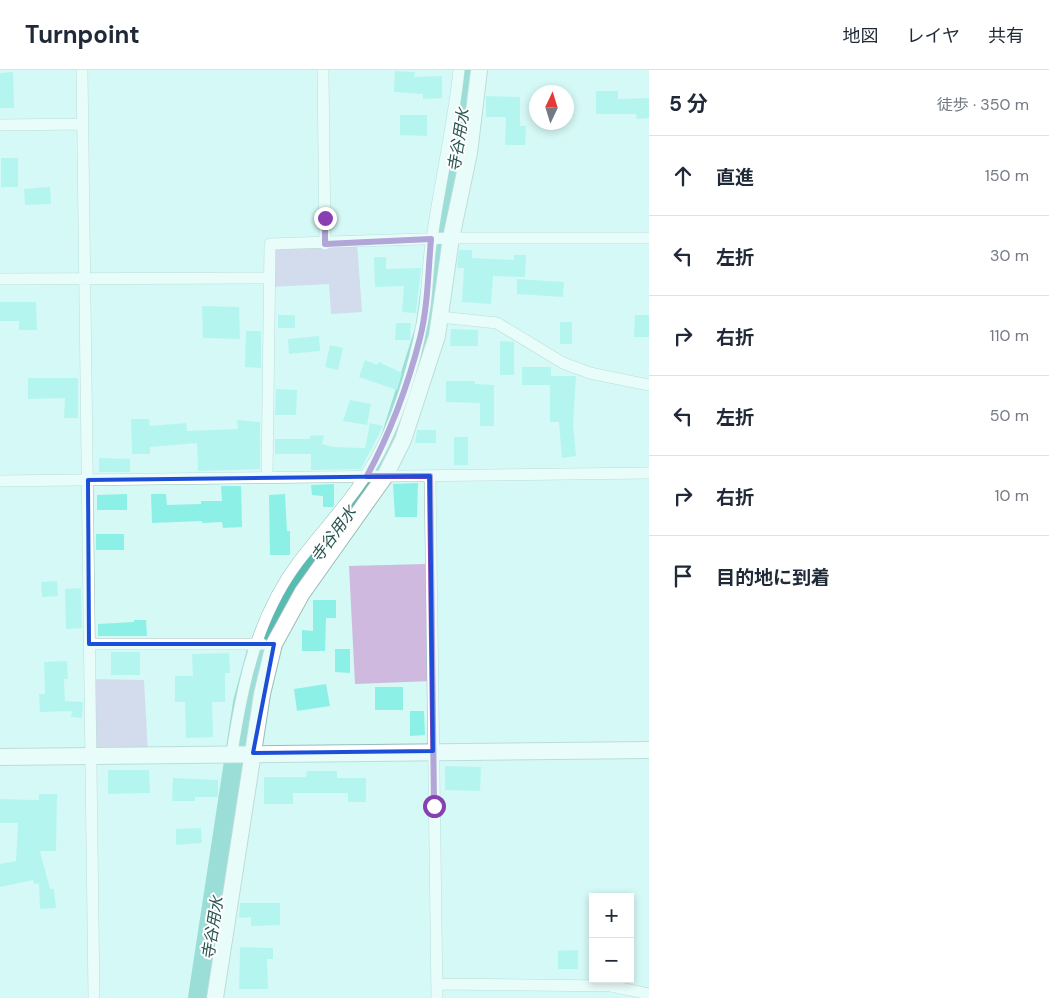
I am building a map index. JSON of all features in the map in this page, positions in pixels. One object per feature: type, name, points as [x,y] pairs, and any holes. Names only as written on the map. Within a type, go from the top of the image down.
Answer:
[{"type":"street","points":[[82,70],[86,278],[89,755],[94,998]]},
{"type":"street","points":[[323,70],[325,244]]},
{"type":"street","points":[[232,753],[239,702],[256,644],[274,600],[297,564],[367,476],[383,445],[420,337],[431,239],[453,127],[459,70]]},
{"type":"street","points":[[215,998],[262,694],[274,644],[302,593],[385,476],[402,440],[437,336],[451,238],[469,153],[479,70]]},
{"type":"street","points":[[0,125],[83,124]]},
{"type":"street","points":[[267,478],[270,244],[325,244],[451,238],[649,238]]},
{"type":"street","points":[[0,279],[270,278]]},
{"type":"street","points":[[440,317],[497,323],[563,363],[590,373],[649,385]]},
{"type":"street","points":[[0,482],[649,473]]},
{"type":"street","points":[[430,476],[437,998]]},
{"type":"street","points":[[89,644],[274,644]]},
{"type":"street","points":[[0,757],[649,750]]},
{"type":"street","points":[[437,984],[611,986],[649,994]]},
{"type":"highlighted area","points":[[430,476],[433,751],[253,753],[274,644],[89,644],[88,480]]},
{"type":"shaded area","points":[[357,242],[362,312],[331,314],[329,284],[269,287],[270,244]]},
{"type":"shaded area","points":[[426,564],[432,681],[355,684],[349,566]]},
{"type":"shaded area","points":[[88,679],[144,680],[148,754],[89,755]]},
{"type":"building","points":[[395,71],[415,72],[414,77],[442,76],[442,98],[423,99],[423,94],[394,92]]},
{"type":"building","points":[[13,72],[14,108],[0,108],[0,73]]},
{"type":"building","points":[[596,91],[618,91],[618,99],[649,98],[649,118],[637,119],[636,114],[596,114]]},
{"type":"building","points":[[486,96],[520,97],[520,126],[526,126],[525,145],[505,145],[506,117],[486,117]]},
{"type":"building","points":[[400,115],[427,115],[427,136],[400,135]]},
{"type":"building","points":[[1,158],[18,158],[18,187],[1,187]]},
{"type":"building","points":[[50,187],[51,204],[25,205],[24,189]]},
{"type":"building","points":[[459,250],[472,250],[472,258],[514,260],[514,255],[526,255],[525,277],[493,276],[491,304],[462,302],[464,268],[457,268]]},
{"type":"building","points":[[374,257],[386,257],[386,269],[421,268],[416,313],[402,312],[404,286],[375,287]]},
{"type":"building","points":[[517,279],[564,282],[563,297],[517,294]]},
{"type":"building","points":[[0,302],[36,302],[37,330],[19,330],[19,321],[0,321]]},
{"type":"building","points":[[202,306],[239,307],[240,339],[203,338]]},
{"type":"building","points":[[278,315],[295,315],[295,328],[278,328]]},
{"type":"building","points":[[635,315],[649,315],[649,337],[634,337]]},
{"type":"building","points":[[560,322],[572,322],[572,344],[560,344]]},
{"type":"building","points":[[396,323],[411,323],[410,340],[395,340]]},
{"type":"building","points":[[451,329],[478,330],[478,346],[450,346]]},
{"type":"building","points":[[246,331],[261,331],[261,368],[245,367]]},
{"type":"building","points":[[319,336],[320,351],[289,354],[288,339]]},
{"type":"building","points":[[500,341],[514,342],[514,375],[500,375]]},
{"type":"building","points":[[330,345],[343,348],[338,370],[325,367]]},
{"type":"building","points":[[365,360],[377,365],[379,362],[402,373],[397,390],[359,377]]},
{"type":"building","points":[[522,367],[551,367],[551,376],[576,376],[573,423],[576,456],[562,458],[559,422],[550,422],[550,385],[522,385]]},
{"type":"building","points":[[28,378],[78,378],[78,418],[64,418],[65,398],[28,399]]},
{"type":"building","points":[[446,381],[475,381],[475,384],[494,385],[494,426],[480,426],[480,403],[446,402]]},
{"type":"building","points":[[276,389],[297,390],[296,415],[275,415]]},
{"type":"building","points":[[350,400],[371,404],[367,425],[343,421]]},
{"type":"building","points":[[131,419],[149,419],[150,426],[186,423],[187,431],[238,429],[237,420],[260,422],[260,469],[198,471],[197,443],[150,447],[150,454],[132,454]]},
{"type":"building","points":[[370,423],[383,426],[361,469],[311,470],[311,454],[275,454],[275,439],[310,439],[310,436],[324,435],[322,444],[333,447],[365,448]]},
{"type":"building","points":[[417,430],[436,430],[436,443],[415,443]]},
{"type":"building","points":[[454,437],[468,437],[468,465],[454,465]]},
{"type":"building","points":[[99,458],[130,459],[130,472],[99,472]]},
{"type":"building","points":[[418,483],[417,517],[395,517],[393,484]]},
{"type":"building","points":[[334,484],[334,505],[333,507],[323,507],[323,496],[312,495],[311,485]]},
{"type":"building","points":[[221,486],[241,486],[242,527],[223,528],[222,522],[202,523],[202,521],[152,523],[151,494],[166,494],[167,505],[201,504],[201,501],[222,501]]},
{"type":"building","points":[[127,494],[127,510],[97,510],[97,495]]},
{"type":"building","points":[[285,494],[287,531],[290,531],[290,555],[270,555],[269,495]]},
{"type":"building","points":[[96,534],[124,534],[124,550],[96,550]]},
{"type":"building","points":[[57,581],[58,596],[42,597],[41,582]]},
{"type":"building","points":[[81,588],[82,628],[66,629],[65,589]]},
{"type":"building","points":[[313,600],[336,600],[336,618],[326,618],[325,651],[302,651],[302,630],[313,631]]},
{"type":"building","points":[[134,620],[146,620],[147,636],[98,636],[98,624],[134,622]]},
{"type":"building","points":[[335,649],[350,649],[350,673],[335,672]]},
{"type":"building","points":[[111,652],[140,652],[140,675],[111,675]]},
{"type":"building","points":[[229,653],[230,673],[225,673],[225,702],[212,702],[213,737],[186,738],[185,702],[175,702],[175,676],[193,676],[192,654]]},
{"type":"building","points":[[67,661],[68,679],[64,679],[65,701],[83,702],[82,718],[71,717],[72,711],[40,712],[39,694],[45,694],[44,662]]},
{"type":"building","points":[[326,684],[330,706],[297,711],[294,689]]},
{"type":"building","points":[[375,687],[403,687],[403,710],[375,710]]},
{"type":"building","points":[[410,711],[424,711],[425,735],[410,736]]},
{"type":"building","points":[[445,766],[481,767],[480,791],[445,790]]},
{"type":"building","points":[[108,770],[149,770],[150,793],[108,794]]},
{"type":"building","points":[[307,771],[337,771],[337,778],[366,778],[366,802],[348,802],[348,793],[293,793],[293,804],[264,804],[264,777],[306,777]]},
{"type":"building","points":[[173,778],[218,780],[218,797],[195,797],[195,801],[172,801]]},
{"type":"building","points":[[39,794],[57,794],[56,851],[40,851],[50,889],[54,889],[56,908],[40,909],[39,883],[34,884],[33,880],[0,887],[0,864],[16,861],[18,823],[0,823],[0,799],[39,800]]},
{"type":"building","points":[[201,828],[202,843],[176,845],[176,829]]},
{"type":"building","points":[[240,903],[280,903],[280,925],[251,926],[251,917],[239,918]]},
{"type":"building","points":[[240,947],[273,948],[273,959],[267,959],[268,989],[239,989]]},
{"type":"building","points":[[578,950],[578,969],[558,969],[558,951]]},
{"type":"waterway","name":"寺谷用水","points":[[201,998],[246,703],[259,655],[289,593],[378,472],[391,448],[428,330],[439,253],[462,125],[468,70]]},
{"type":"route","points":[[325,218],[325,244],[431,239],[420,337],[397,410],[383,445],[367,476],[430,476],[434,806]]}]
